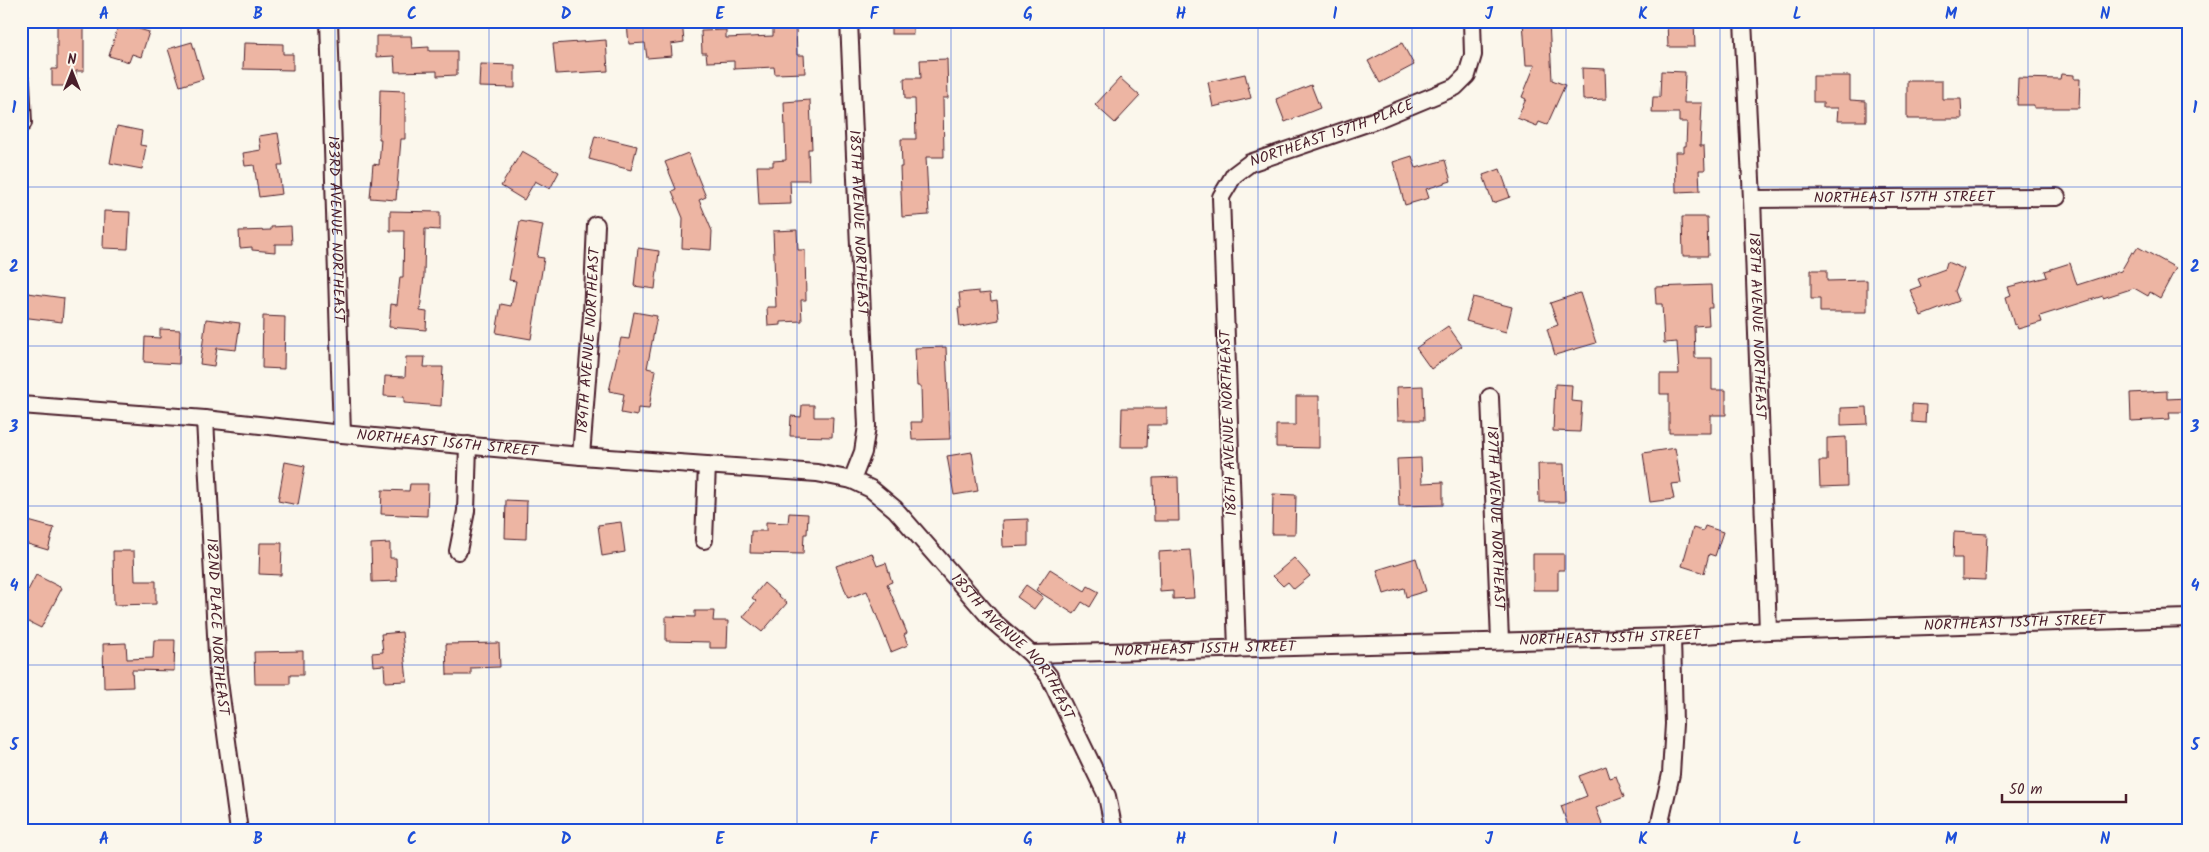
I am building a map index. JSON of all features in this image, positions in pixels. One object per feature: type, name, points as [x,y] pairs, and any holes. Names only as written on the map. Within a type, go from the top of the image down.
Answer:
[{"type":"street","name":"183RD AVENUE NORTHEAST","points":[[329,21],[342,434]]},
{"type":"street","name":"185TH AVENUE NORTHEAST","points":[[849,21],[867,426],[863,452],[852,480]]},
{"type":"street","name":"NORTHEAST 157TH PLACE","points":[[1221,197],[1234,175],[1250,164],[1373,121],[1455,87],[1467,75],[1474,55],[1472,21]]},
{"type":"street","name":"188TH AVENUE NORTHEAST","points":[[1743,21],[1752,199],[1768,631]]},
{"type":"street","points":[[21,82],[23,123]]},
{"type":"street","name":"186TH AVENUE NORTHEAST","points":[[1221,197],[1237,649]]},
{"type":"street","name":"NORTHEAST 157TH STREET","points":[[1752,199],[2057,197]]},
{"type":"street","name":"184TH AVENUE NORTHEAST","points":[[581,456],[592,316],[596,224]]},
{"type":"street","name":"187TH AVENUE NORTHEAST","points":[[1490,397],[1500,640]]},
{"type":"street","name":"NORTHEAST 156TH STREET","points":[[21,405],[205,419],[342,434],[581,456],[817,473],[852,480],[871,489]]},
{"type":"street","name":"182ND PLACE NORTHEAST","points":[[205,419],[218,674],[239,831]]},
{"type":"street","points":[[458,551],[466,511],[468,445]]},
{"type":"street","points":[[704,540],[708,465]]},
{"type":"street","name":"185TH AVENUE NORTHEAST","points":[[871,489],[895,509],[993,621],[1030,654],[1049,676],[1107,796],[1114,831]]},
{"type":"street","name":"NORTHEAST 155TH STREET","points":[[1030,654],[1500,640],[1672,637],[1768,631],[2188,618]]},
{"type":"street","points":[[1658,831],[1671,774],[1674,724],[1672,637]]},
{"type":"building","points":[[682,21],[684,42],[671,44],[672,56],[647,58],[645,43],[629,44],[627,24]]},
{"type":"building","points":[[891,21],[913,21],[913,34],[891,34]]},
{"type":"building","points":[[1523,21],[1549,21],[1552,80],[1565,85],[1547,125],[1539,122],[1537,126],[1517,118],[1526,99],[1522,97],[1535,65],[1526,65]]},
{"type":"building","points":[[1667,21],[1694,21],[1695,47],[1668,47]]},
{"type":"building","points":[[119,23],[149,32],[141,57],[132,54],[129,62],[109,56]]},
{"type":"building","points":[[57,24],[84,24],[84,71],[76,71],[76,86],[52,86],[52,69],[57,69]]},
{"type":"building","points":[[796,27],[797,55],[804,55],[805,73],[775,74],[774,67],[734,69],[734,61],[707,62],[706,53],[702,53],[701,31],[726,30],[726,38],[773,36],[773,28]]},
{"type":"building","points":[[376,36],[411,36],[412,48],[429,47],[429,51],[457,51],[457,75],[437,76],[437,71],[395,72],[394,56],[376,57]]},
{"type":"building","points":[[606,40],[608,71],[556,74],[553,44]]},
{"type":"building","points":[[192,42],[203,79],[180,86],[168,49]]},
{"type":"building","points":[[244,43],[283,44],[283,54],[293,54],[293,70],[243,69]]},
{"type":"building","points":[[1402,43],[1414,65],[1380,83],[1368,61]]},
{"type":"building","points":[[947,59],[948,98],[943,98],[944,157],[926,157],[929,215],[902,217],[901,139],[916,139],[915,99],[905,99],[904,78],[921,78],[920,60]]},
{"type":"building","points":[[480,64],[515,65],[515,88],[479,87]]},
{"type":"building","points":[[1582,68],[1605,69],[1606,99],[1583,100]]},
{"type":"building","points":[[1661,71],[1685,72],[1684,103],[1702,103],[1700,146],[1704,146],[1705,170],[1699,170],[1700,191],[1676,192],[1675,152],[1684,152],[1687,122],[1679,122],[1679,113],[1652,113],[1653,97],[1660,97]]},
{"type":"building","points":[[1245,74],[1251,98],[1213,107],[1208,82]]},
{"type":"building","points":[[2061,74],[2074,75],[2074,79],[2080,79],[2079,108],[2034,108],[2034,105],[2017,105],[2018,78],[2060,79]]},
{"type":"building","points":[[1813,76],[1850,76],[1850,100],[1866,101],[1866,121],[1837,121],[1838,108],[1823,108],[1823,102],[1813,102]]},
{"type":"building","points":[[1120,78],[1140,96],[1115,123],[1095,105]]},
{"type":"building","points":[[1907,81],[1942,81],[1942,99],[1961,99],[1962,119],[1907,119]]},
{"type":"building","points":[[1311,85],[1320,108],[1285,122],[1276,99]]},
{"type":"building","points":[[380,90],[405,91],[405,139],[401,139],[396,200],[370,198],[373,164],[379,165],[381,139],[379,139]]},
{"type":"building","points":[[810,100],[812,149],[808,149],[809,180],[790,180],[791,204],[759,205],[757,166],[773,166],[773,161],[786,160],[784,102]]},
{"type":"building","points":[[117,126],[142,131],[140,145],[146,146],[142,169],[110,163]]},
{"type":"building","points":[[278,133],[283,165],[278,165],[282,194],[259,197],[254,165],[245,166],[243,153],[261,150],[259,136]]},
{"type":"building","points":[[595,136],[637,146],[631,170],[589,159]]},
{"type":"building","points":[[522,151],[559,172],[550,189],[535,181],[524,200],[501,186]]},
{"type":"building","points":[[688,153],[706,197],[699,200],[712,231],[711,250],[682,248],[683,218],[672,191],[676,189],[665,162]]},
{"type":"building","points":[[1412,156],[1416,168],[1445,160],[1451,181],[1426,189],[1429,198],[1405,205],[1393,162]]},
{"type":"building","points":[[1500,169],[1510,197],[1493,203],[1483,175]]},
{"type":"building","points":[[104,211],[130,212],[128,249],[103,248]]},
{"type":"building","points":[[390,211],[440,212],[440,230],[425,229],[424,276],[420,311],[427,312],[426,330],[389,327],[391,304],[397,305],[400,277],[403,277],[404,231],[390,231]]},
{"type":"building","points":[[1682,217],[1707,217],[1708,256],[1683,256]]},
{"type":"building","points":[[520,221],[543,225],[537,257],[544,258],[531,339],[496,333],[501,304],[511,306],[516,281],[509,280]]},
{"type":"building","points":[[291,226],[292,244],[275,244],[275,252],[252,250],[252,247],[240,248],[239,231],[271,230],[271,227]]},
{"type":"building","points":[[797,230],[798,250],[805,250],[806,300],[801,300],[802,321],[781,322],[781,325],[768,326],[767,307],[776,307],[773,231]]},
{"type":"building","points":[[2138,247],[2176,268],[2160,298],[2150,292],[2148,296],[2134,288],[2040,316],[2042,322],[2018,329],[2016,324],[2014,325],[2006,297],[2011,295],[2008,287],[2047,277],[2045,271],[2070,263],[2077,285],[2121,271],[2132,252],[2134,253]]},
{"type":"building","points":[[638,248],[659,251],[655,289],[634,286]]},
{"type":"building","points":[[1947,262],[1964,269],[1955,291],[1959,301],[1921,316],[1910,290],[1921,286],[1918,279],[1945,269]]},
{"type":"building","points":[[1811,270],[1827,270],[1827,281],[1867,280],[1867,312],[1820,312],[1820,299],[1811,299]]},
{"type":"building","points":[[1711,285],[1712,308],[1708,308],[1709,325],[1694,326],[1695,358],[1712,358],[1712,390],[1726,390],[1726,415],[1711,415],[1711,433],[1669,433],[1669,394],[1660,394],[1660,374],[1679,374],[1677,342],[1664,343],[1662,304],[1656,304],[1655,287]]},
{"type":"building","points":[[979,291],[979,294],[990,293],[991,301],[997,300],[999,320],[960,327],[958,308],[961,308],[959,293]]},
{"type":"building","points":[[21,292],[64,298],[62,322],[21,317]]},
{"type":"building","points":[[1580,293],[1596,343],[1555,355],[1547,329],[1558,325],[1550,303]]},
{"type":"building","points":[[1473,297],[1512,307],[1506,332],[1466,321]]},
{"type":"building","points":[[634,312],[657,316],[647,368],[655,370],[649,409],[638,408],[637,416],[621,413],[624,394],[609,391],[621,338],[629,339]]},
{"type":"building","points":[[263,316],[285,317],[284,369],[262,368]]},
{"type":"building","points":[[206,319],[240,323],[236,350],[217,348],[214,366],[200,364]]},
{"type":"building","points":[[1448,326],[1462,346],[1431,369],[1416,348]]},
{"type":"building","points":[[160,329],[180,330],[179,364],[144,362],[145,337],[160,338]]},
{"type":"building","points":[[946,347],[950,439],[912,440],[911,422],[922,422],[921,386],[917,386],[915,348]]},
{"type":"building","points":[[406,357],[425,357],[424,367],[443,367],[441,406],[404,403],[404,397],[384,396],[385,376],[405,377]]},
{"type":"building","points":[[1555,384],[1572,385],[1571,401],[1582,402],[1580,432],[1553,431]]},
{"type":"building","points":[[1423,386],[1424,420],[1398,420],[1397,387]]},
{"type":"building","points":[[2167,391],[2167,399],[2188,398],[2188,412],[2169,412],[2170,419],[2131,421],[2130,393]]},
{"type":"building","points":[[1296,396],[1319,396],[1319,448],[1276,447],[1276,425],[1296,425]]},
{"type":"building","points":[[1912,404],[1926,405],[1925,423],[1912,422]]},
{"type":"building","points":[[802,405],[814,405],[814,417],[833,417],[832,437],[790,436],[791,416],[801,417]]},
{"type":"building","points":[[1867,407],[1868,424],[1841,425],[1841,408]]},
{"type":"building","points":[[1122,408],[1167,408],[1167,425],[1148,425],[1147,447],[1121,447]]},
{"type":"building","points":[[1846,437],[1847,486],[1820,487],[1819,461],[1827,461],[1827,438]]},
{"type":"building","points":[[1675,448],[1681,483],[1671,484],[1674,499],[1650,502],[1643,453]]},
{"type":"building","points":[[972,452],[978,491],[954,495],[947,456]]},
{"type":"building","points":[[1421,458],[1422,483],[1443,482],[1443,505],[1399,506],[1397,459]]},
{"type":"building","points":[[285,462],[305,466],[298,505],[278,501]]},
{"type":"building","points":[[1538,464],[1564,464],[1565,502],[1539,502]]},
{"type":"building","points":[[1178,477],[1179,521],[1154,521],[1153,478]]},
{"type":"building","points":[[410,484],[428,484],[427,516],[381,514],[382,490],[409,491]]},
{"type":"building","points":[[1273,494],[1296,495],[1295,534],[1272,534]]},
{"type":"building","points":[[506,500],[527,501],[526,539],[505,538]]},
{"type":"building","points":[[789,513],[808,514],[803,554],[750,553],[751,531],[766,531],[766,522],[788,523]]},
{"type":"building","points":[[21,519],[54,528],[48,550],[21,542]]},
{"type":"building","points":[[1028,519],[1028,546],[1003,547],[1002,520]]},
{"type":"building","points":[[621,522],[625,552],[602,556],[598,525]]},
{"type":"building","points":[[1705,526],[1723,532],[1715,556],[1709,554],[1704,573],[1682,566],[1693,528],[1703,531]]},
{"type":"building","points":[[1954,532],[1987,534],[1985,580],[1962,579],[1962,558],[1953,558]]},
{"type":"building","points":[[260,543],[282,543],[281,575],[259,574]]},
{"type":"building","points":[[390,543],[390,558],[396,558],[397,581],[372,582],[371,544]]},
{"type":"building","points":[[1190,550],[1194,598],[1173,599],[1173,591],[1160,592],[1159,552]]},
{"type":"building","points":[[113,551],[134,551],[135,581],[156,581],[156,604],[114,605]]},
{"type":"building","points":[[872,553],[877,566],[886,563],[892,582],[887,584],[907,633],[904,635],[908,645],[891,652],[867,591],[848,598],[836,566]]},
{"type":"building","points":[[1533,554],[1564,554],[1564,570],[1558,570],[1558,590],[1533,590]]},
{"type":"building","points":[[1294,558],[1310,576],[1294,589],[1288,582],[1283,586],[1273,576]]},
{"type":"building","points":[[1416,558],[1426,591],[1406,597],[1404,588],[1384,594],[1377,570]]},
{"type":"building","points":[[1050,569],[1085,591],[1088,586],[1099,592],[1090,607],[1082,602],[1074,614],[1036,590]]},
{"type":"building","points":[[36,575],[62,588],[41,628],[21,618],[21,604]]},
{"type":"building","points":[[764,583],[787,603],[762,632],[743,617],[756,601],[752,598]]},
{"type":"building","points":[[1026,585],[1043,597],[1034,609],[1017,597]]},
{"type":"building","points":[[695,611],[714,611],[713,621],[728,621],[727,648],[710,648],[710,642],[666,641],[666,616],[695,617]]},
{"type":"building","points":[[402,632],[407,681],[385,682],[384,665],[373,666],[372,653],[383,652],[381,634]]},
{"type":"building","points":[[154,640],[175,640],[174,671],[132,670],[133,687],[104,688],[103,644],[126,643],[127,659],[153,658]]},
{"type":"building","points":[[499,643],[500,667],[471,668],[471,675],[447,675],[446,644]]},
{"type":"building","points":[[303,651],[303,675],[290,675],[290,684],[255,684],[254,652]]},
{"type":"building","points":[[1606,766],[1610,778],[1616,776],[1624,797],[1596,808],[1605,831],[1570,831],[1561,806],[1587,796],[1579,776]]}]
